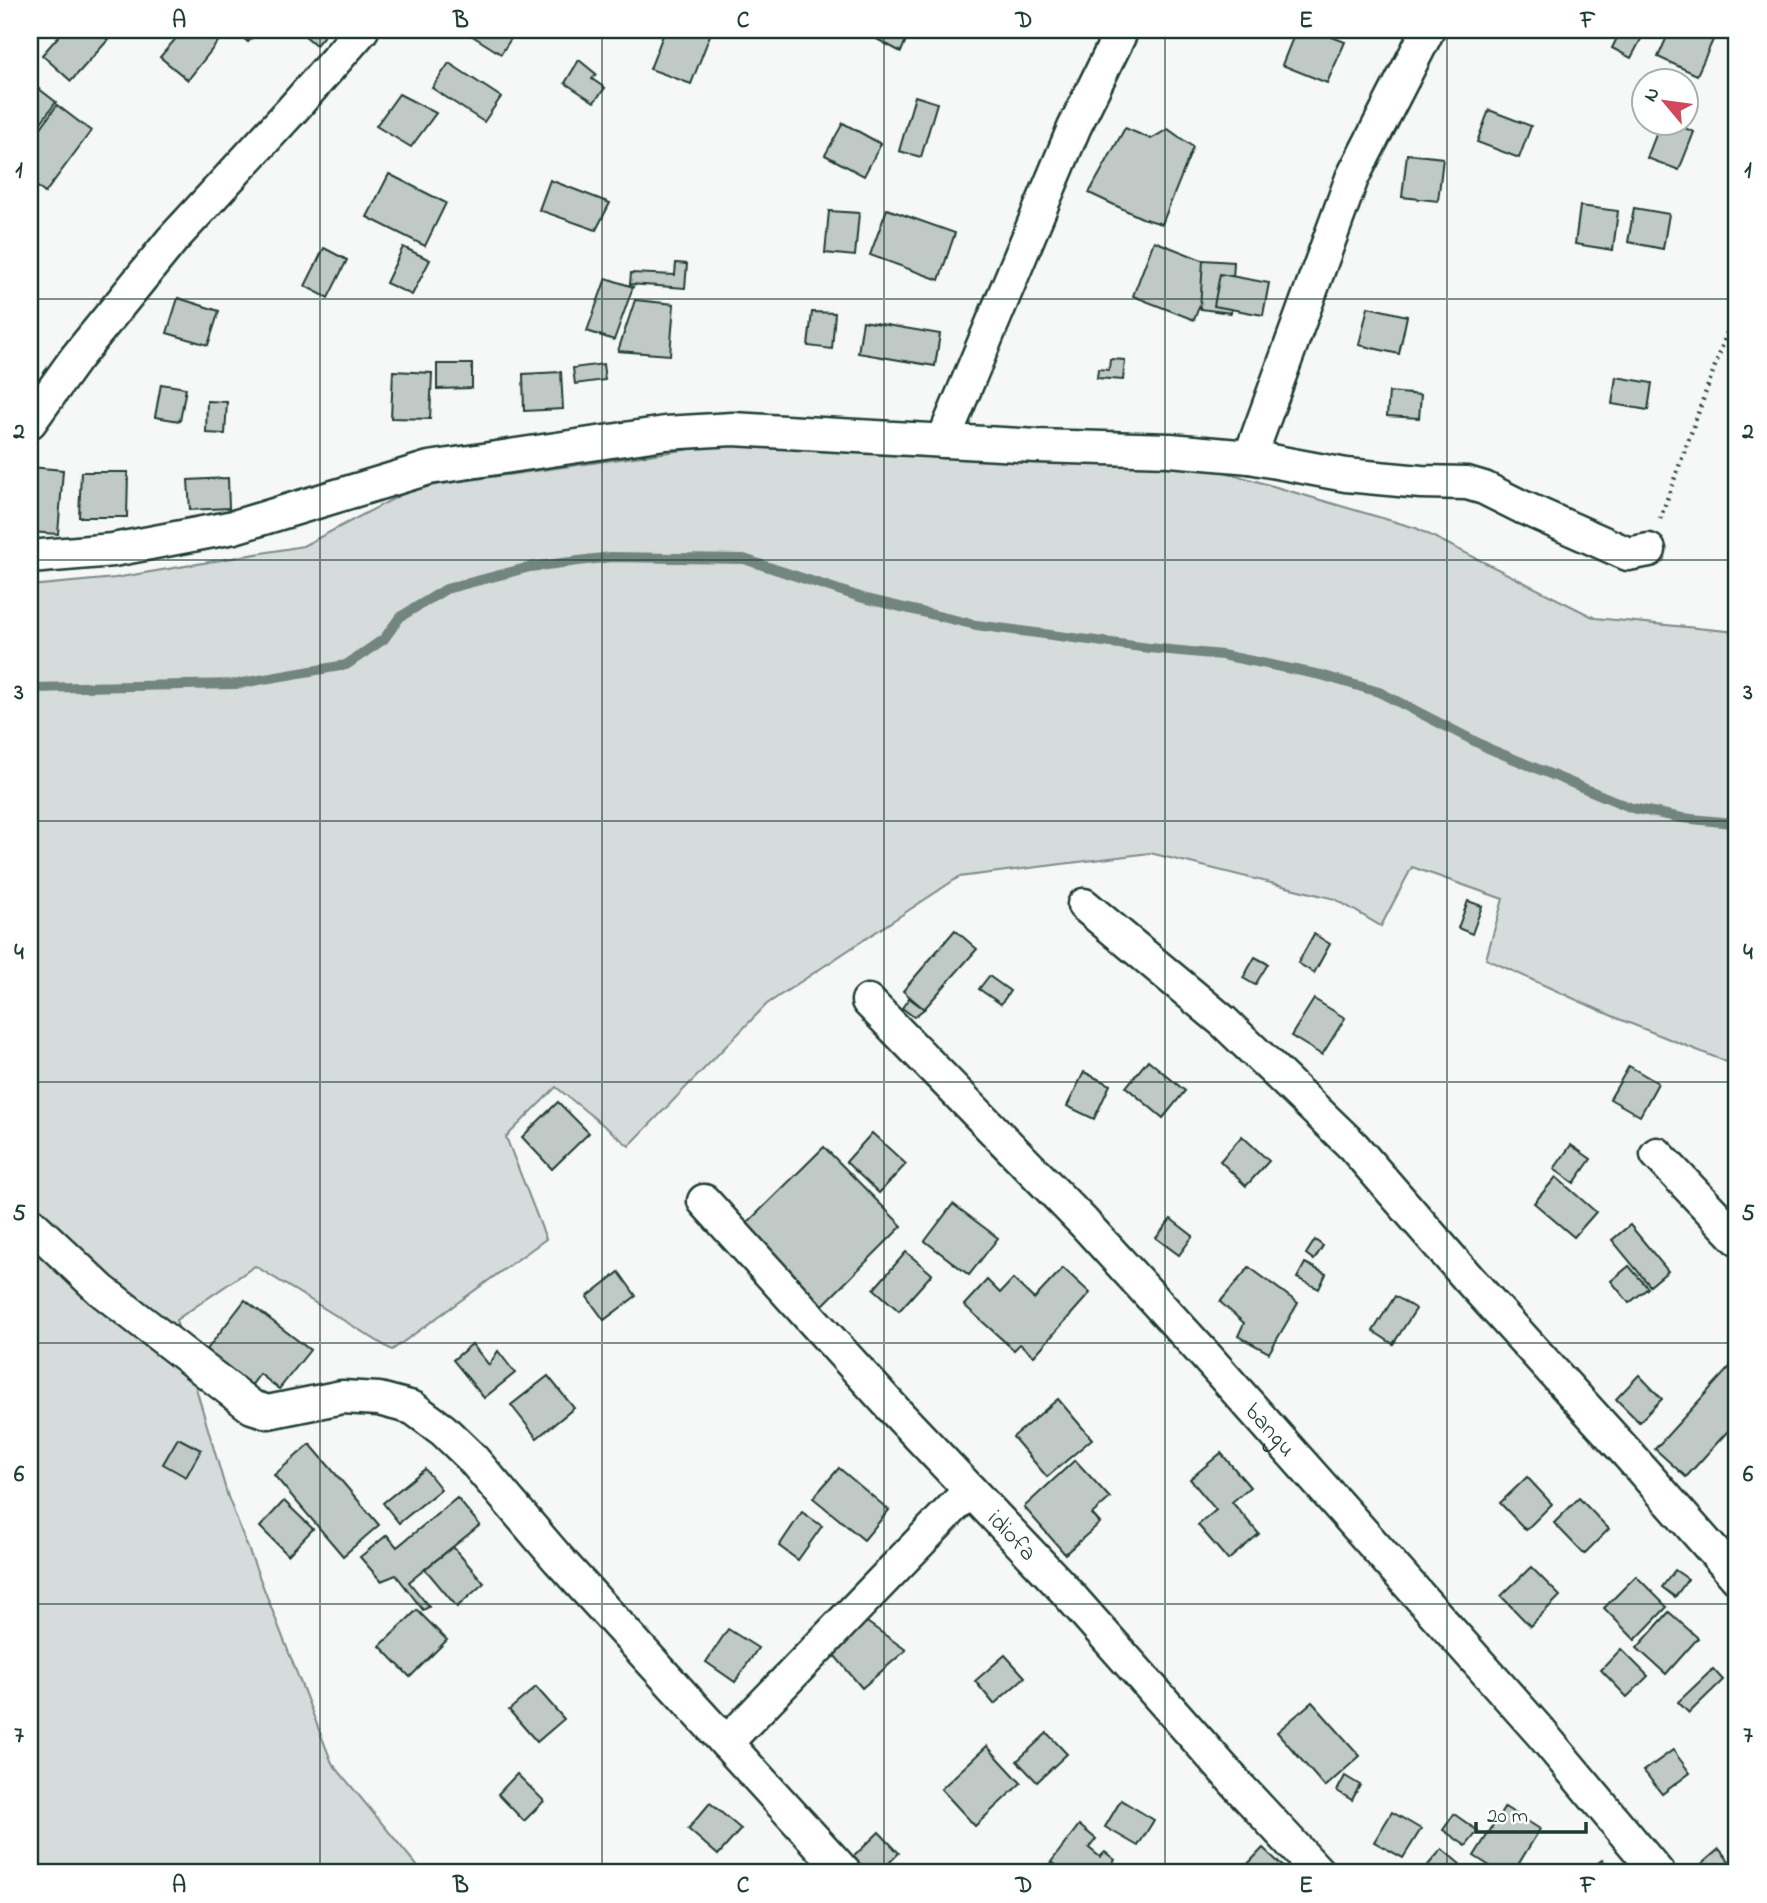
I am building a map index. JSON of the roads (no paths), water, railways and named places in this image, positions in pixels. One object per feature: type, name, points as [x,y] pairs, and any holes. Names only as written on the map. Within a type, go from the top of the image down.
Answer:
[{"type":"street","points":[[30,422],[76,358],[172,240],[362,30]]},
{"type":"street","points":[[943,441],[1074,128],[1122,30]]},
{"type":"street","points":[[1250,457],[1352,178],[1428,30]]},
{"type":"street","points":[[30,557],[113,550],[234,527],[429,468],[665,433],[733,429],[1037,446],[1170,450],[1250,457],[1346,475],[1466,483],[1484,488],[1628,554],[1649,550]]},
{"type":"street","points":[[1084,905],[1224,1022],[1353,1146],[1467,1278],[1737,1578]]},
{"type":"street","name":"bangu","points":[[867,1001],[1083,1222],[1204,1354],[1541,1733],[1658,1873]]},
{"type":"street","points":[[1657,1153],[1737,1238]]},
{"type":"street","name":"idiofa","points":[[704,1201],[897,1413],[1063,1588],[1319,1873]]},
{"type":"street","points":[[30,1223],[101,1290],[252,1407],[268,1412],[342,1397],[380,1399],[413,1408],[443,1430],[471,1457],[558,1559],[845,1873]]},
{"type":"street","points":[[726,1743],[970,1490]]},
{"type":"waterway","points":[[30,688],[236,684],[346,665],[384,639],[400,617],[446,589],[530,567],[611,557],[744,559],[863,598],[976,625],[1222,655],[1321,675],[1379,692],[1490,749],[1632,808],[1682,818],[1732,823],[1737,821]]}]
